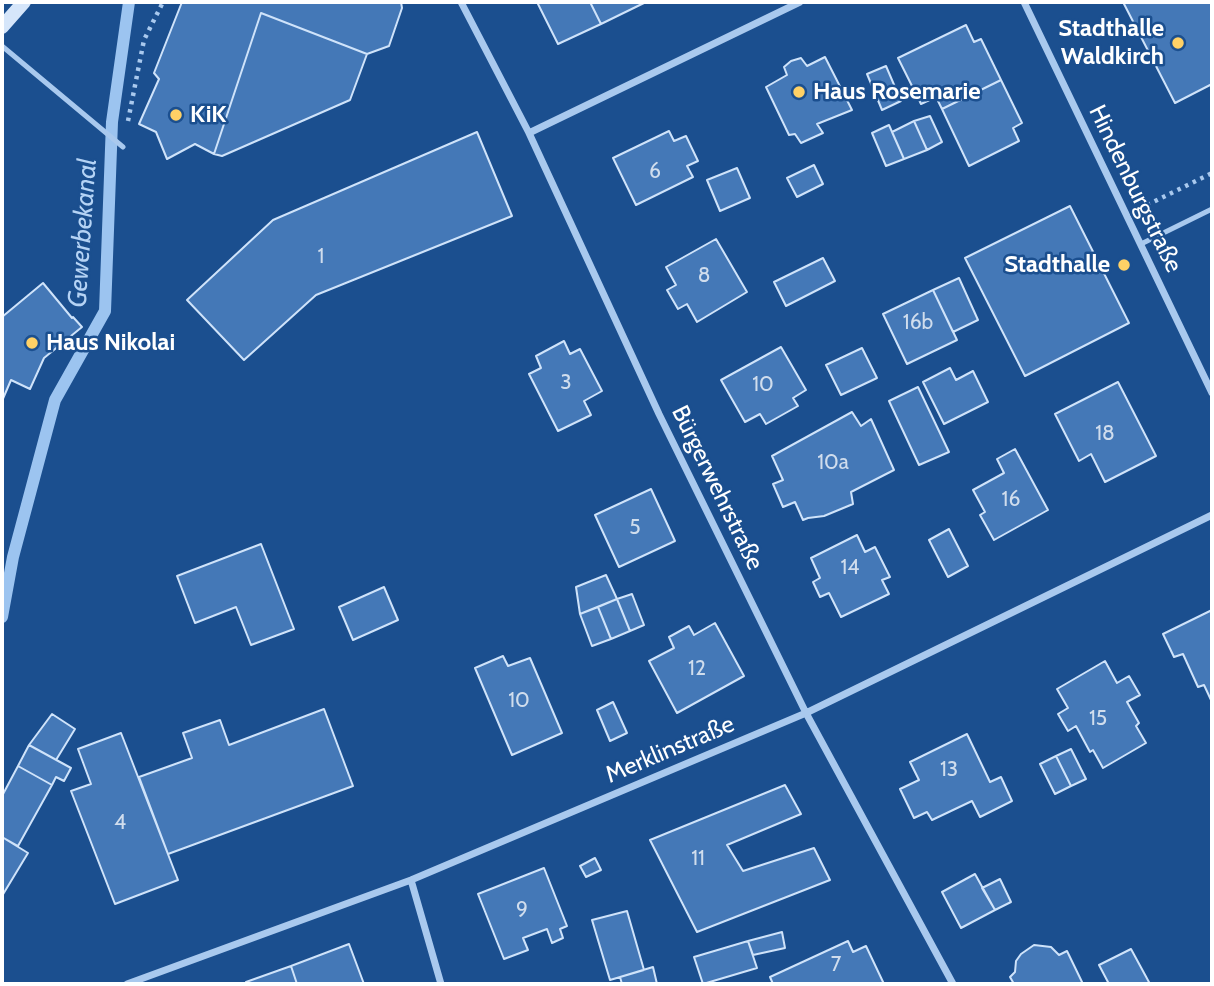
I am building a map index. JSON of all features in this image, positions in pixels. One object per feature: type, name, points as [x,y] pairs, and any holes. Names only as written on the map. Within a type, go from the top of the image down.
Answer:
[{"type":"street","points":[[2,27],[24,2]]},
{"type":"street","name":"Bürgerwehrstraße","points":[[461,2],[529,133],[659,414],[806,713],[953,984]]},
{"type":"street","points":[[529,133],[800,2]]},
{"type":"street","name":"Hindenburgstraße","points":[[1024,2],[1212,393]]},
{"type":"street","name":"Merklinstraße","points":[[127,984],[411,880],[806,713],[1212,515]]},
{"type":"street","points":[[411,880],[441,984]]},
{"type":"lane","points":[[2,46],[122,147]]},
{"type":"lane","points":[[1141,244],[1212,209]]},
{"type":"path","points":[[122,147],[144,40],[163,2]]},
{"type":"path","points":[[1127,215],[1212,173]]},
{"type":"building","points":[[182,2],[401,2],[402,8],[389,46],[367,54],[261,13],[214,154],[195,144],[167,159],[156,132],[139,124],[159,79],[154,73]]},
{"type":"building","points":[[537,2],[590,2],[601,24],[558,44]]},
{"type":"building","points":[[590,2],[646,2],[601,24]]},
{"type":"building","name":"Stadthalle Waldkirch","points":[[1123,2],[1212,2],[1212,84],[1175,103]]},
{"type":"building","points":[[261,13],[367,54],[350,100],[222,156],[214,154]]},
{"type":"building","points":[[966,25],[974,42],[981,39],[1001,80],[942,109],[936,97],[921,104],[898,58]]},
{"type":"building","points":[[825,57],[852,110],[817,124],[823,133],[801,143],[795,134],[789,135],[766,87],[787,75],[784,67],[791,61],[801,58],[807,66]]},
{"type":"building","points":[[886,66],[901,101],[882,110],[867,74]]},
{"type":"building","points":[[1001,80],[1022,123],[1013,128],[1019,141],[969,166],[942,109]]},
{"type":"building","points":[[930,116],[942,142],[927,150],[914,121]]},
{"type":"building","points":[[914,121],[927,150],[904,159],[892,132]]},
{"type":"building","points":[[889,125],[904,159],[886,166],[872,133]]},
{"type":"building","points":[[669,131],[674,141],[686,136],[698,161],[687,166],[693,177],[636,205],[613,158]]},
{"type":"building","points":[[477,132],[512,216],[316,295],[244,360],[187,300],[273,220]]},
{"type":"building","points":[[814,165],[823,184],[797,197],[787,178]]},
{"type":"building","points":[[737,168],[750,198],[720,211],[707,180]]},
{"type":"building","points":[[1070,206],[1129,323],[1025,376],[965,258]]},
{"type":"building","points":[[716,239],[747,292],[697,322],[687,304],[678,309],[667,290],[676,285],[666,267]]},
{"type":"building","points":[[823,258],[835,281],[786,306],[774,282]]},
{"type":"building","points":[[959,278],[978,320],[953,332],[933,290]]},
{"type":"building","name":"Haus Nikolai","points":[[43,283],[82,327],[44,358],[30,389],[11,380],[2,401],[2,317]]},
{"type":"building","points":[[933,290],[957,340],[907,364],[883,314]]},
{"type":"building","points":[[564,341],[570,354],[580,349],[602,391],[584,401],[591,415],[558,431],[529,374],[541,368],[536,356]]},
{"type":"building","points":[[781,347],[806,390],[793,398],[798,406],[766,424],[760,414],[745,422],[721,380]]},
{"type":"building","points":[[862,348],[877,378],[841,395],[826,365]]},
{"type":"building","points":[[950,368],[956,380],[973,371],[988,402],[944,424],[923,382]]},
{"type":"building","points":[[1118,382],[1156,456],[1105,482],[1091,454],[1079,461],[1055,414]]},
{"type":"building","points":[[918,387],[949,452],[919,465],[889,401]]},
{"type":"building","points":[[852,412],[861,426],[871,419],[894,470],[851,492],[853,504],[824,516],[803,520],[795,502],[783,507],[773,484],[783,480],[772,456]]},
{"type":"building","points":[[1015,449],[1048,510],[994,540],[980,515],[985,512],[973,490],[1004,473],[997,459]]},
{"type":"building","points":[[651,489],[675,541],[619,567],[595,515]]},
{"type":"building","points":[[949,529],[968,566],[948,577],[929,540]]},
{"type":"building","points":[[857,535],[865,552],[875,547],[890,577],[882,580],[889,594],[841,617],[829,593],[820,597],[813,582],[820,578],[811,558]]},
{"type":"building","points":[[261,544],[294,629],[251,645],[236,607],[195,623],[177,576]]},
{"type":"building","points":[[606,575],[617,599],[580,614],[576,587]]},
{"type":"building","points":[[384,587],[398,620],[353,640],[339,607]]},
{"type":"building","points":[[632,594],[644,625],[630,631],[617,599]]},
{"type":"building","points":[[617,599],[630,631],[611,639],[598,607]]},
{"type":"building","points":[[598,607],[611,639],[592,646],[580,614]]},
{"type":"building","points":[[1212,610],[1211,700],[1204,685],[1198,687],[1183,654],[1174,657],[1163,634]]},
{"type":"building","points":[[715,623],[744,676],[677,713],[649,661],[674,648],[669,637],[689,626],[694,635]]},
{"type":"building","points":[[503,656],[508,666],[530,658],[562,733],[512,755],[475,668]]},
{"type":"building","points":[[1105,661],[1117,683],[1129,676],[1140,695],[1127,702],[1146,743],[1103,768],[1093,750],[1090,752],[1076,726],[1068,731],[1058,714],[1068,708],[1057,689]]},
{"type":"building","points":[[613,702],[627,733],[610,741],[597,710]]},
{"type":"building","points":[[324,709],[353,786],[168,854],[139,777],[192,758],[183,733],[220,720],[229,745]]},
{"type":"building","points":[[52,714],[75,729],[56,760],[29,745]]},
{"type":"building","points":[[121,733],[178,880],[115,904],[71,791],[91,784],[78,749]]},
{"type":"building","points":[[967,734],[990,782],[1001,777],[1012,801],[980,817],[972,801],[932,820],[927,812],[914,818],[900,789],[919,780],[910,762]]},
{"type":"building","points":[[29,745],[71,768],[64,781],[56,777],[52,785],[18,766]]},
{"type":"building","points":[[1071,749],[1086,779],[1071,786],[1056,756]]},
{"type":"building","points":[[1056,756],[1071,786],[1055,794],[1040,764]]},
{"type":"building","points":[[18,766],[52,785],[18,846],[2,837],[2,796]]},
{"type":"building","points":[[785,785],[801,814],[727,845],[743,871],[814,848],[830,880],[697,932],[650,840]]},
{"type":"building","points":[[2,837],[28,853],[2,896]]},
{"type":"building","points":[[595,858],[601,870],[586,877],[580,866]]},
{"type":"building","points":[[544,868],[567,926],[560,929],[563,938],[552,943],[547,929],[523,938],[528,950],[504,959],[478,894]]},
{"type":"building","points":[[975,874],[995,910],[961,928],[942,892]]},
{"type":"building","points":[[1000,879],[1011,902],[995,910],[982,888]]},
{"type":"building","points":[[627,911],[644,970],[610,980],[592,920]]},
{"type":"building","points":[[782,932],[785,948],[753,955],[748,941]]},
{"type":"building","points":[[748,941],[757,968],[703,984],[694,957]]},
{"type":"building","points":[[848,941],[853,952],[866,946],[884,984],[773,984],[770,977]]},
{"type":"building","points":[[349,944],[364,984],[297,984],[291,966]]},
{"type":"building","points":[[1034,945],[1051,947],[1059,955],[1067,951],[1083,984],[1014,984],[1010,977],[1015,972],[1016,961]]},
{"type":"building","points":[[1131,949],[1150,984],[1109,984],[1099,965]]},
{"type":"building","points":[[291,966],[297,984],[246,984],[246,982]]},
{"type":"building","points":[[653,967],[657,984],[622,984],[620,977]]},
{"type":"waterway","name":"Gewerbekanal","points":[[2,617],[13,557],[55,400],[105,311],[112,122],[129,2]]},
{"type":"place","name":"Stadthalle Waldkirch","points":[[1178,43]]},
{"type":"place","name":"Haus Rosemarie","points":[[799,92]]},
{"type":"place","name":"KiK","points":[[176,115]]},
{"type":"place","name":"Stadthalle","points":[[1124,265]]},
{"type":"place","name":"Haus Nikolai","points":[[32,343]]}]
